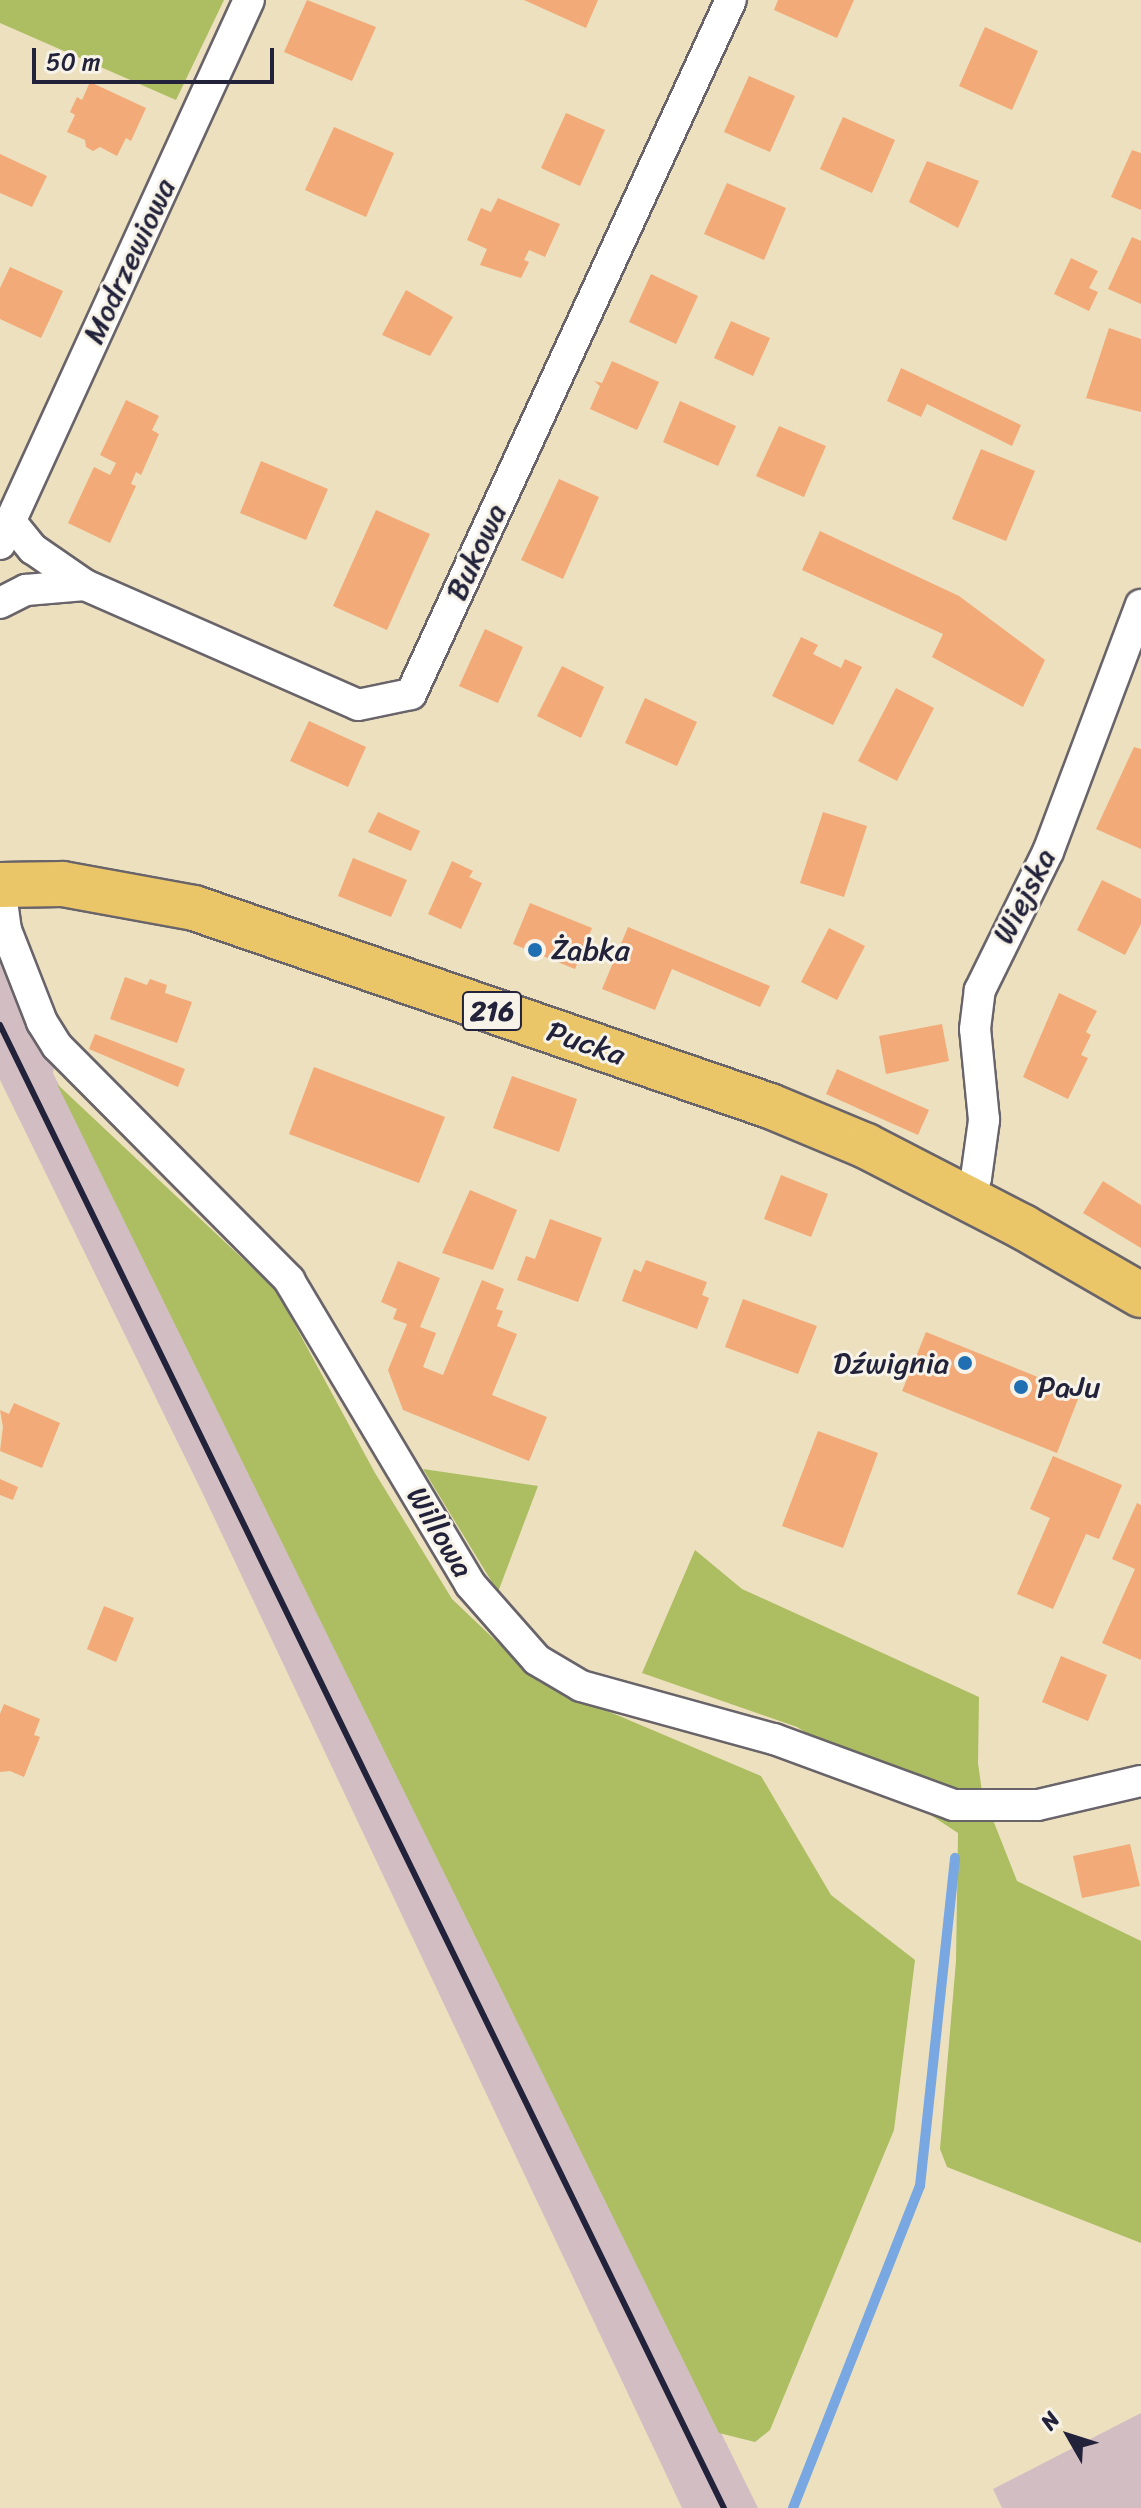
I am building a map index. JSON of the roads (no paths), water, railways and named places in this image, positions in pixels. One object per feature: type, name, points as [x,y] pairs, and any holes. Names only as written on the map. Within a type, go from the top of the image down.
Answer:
[{"type":"main road","name":"Pucka","points":[[0,886],[63,884],[194,908],[770,1106],[866,1146],[1141,1295]]},
{"type":"street","name":"Modrzewiowa","points":[[6,517],[249,0]]},
{"type":"street","name":"Bukowa","points":[[6,517],[33,549],[85,585],[358,705],[411,694],[731,0]]},
{"type":"street","points":[[0,603],[26,590],[85,585]]},
{"type":"street","name":"Wiejska","points":[[967,1198],[976,1178],[984,1120],[975,1029],[980,990],[1048,852],[1141,605]]},
{"type":"street","name":"Willowa","points":[[0,886],[6,930],[42,1022],[57,1046],[289,1280],[470,1584],[537,1660],[581,1686],[774,1739],[953,1805],[1038,1805],[1141,1781]]},
{"type":"waterway","points":[[793,2508],[920,2186],[955,1858]]},
{"type":"railway","points":[[0,1025],[724,2508]]},
{"type":"place","name":"Żabka","points":[[535,950]]},
{"type":"place","name":"Dźwignia","points":[[965,1363]]},
{"type":"place","name":"PaJu","points":[[1021,1387]]}]
